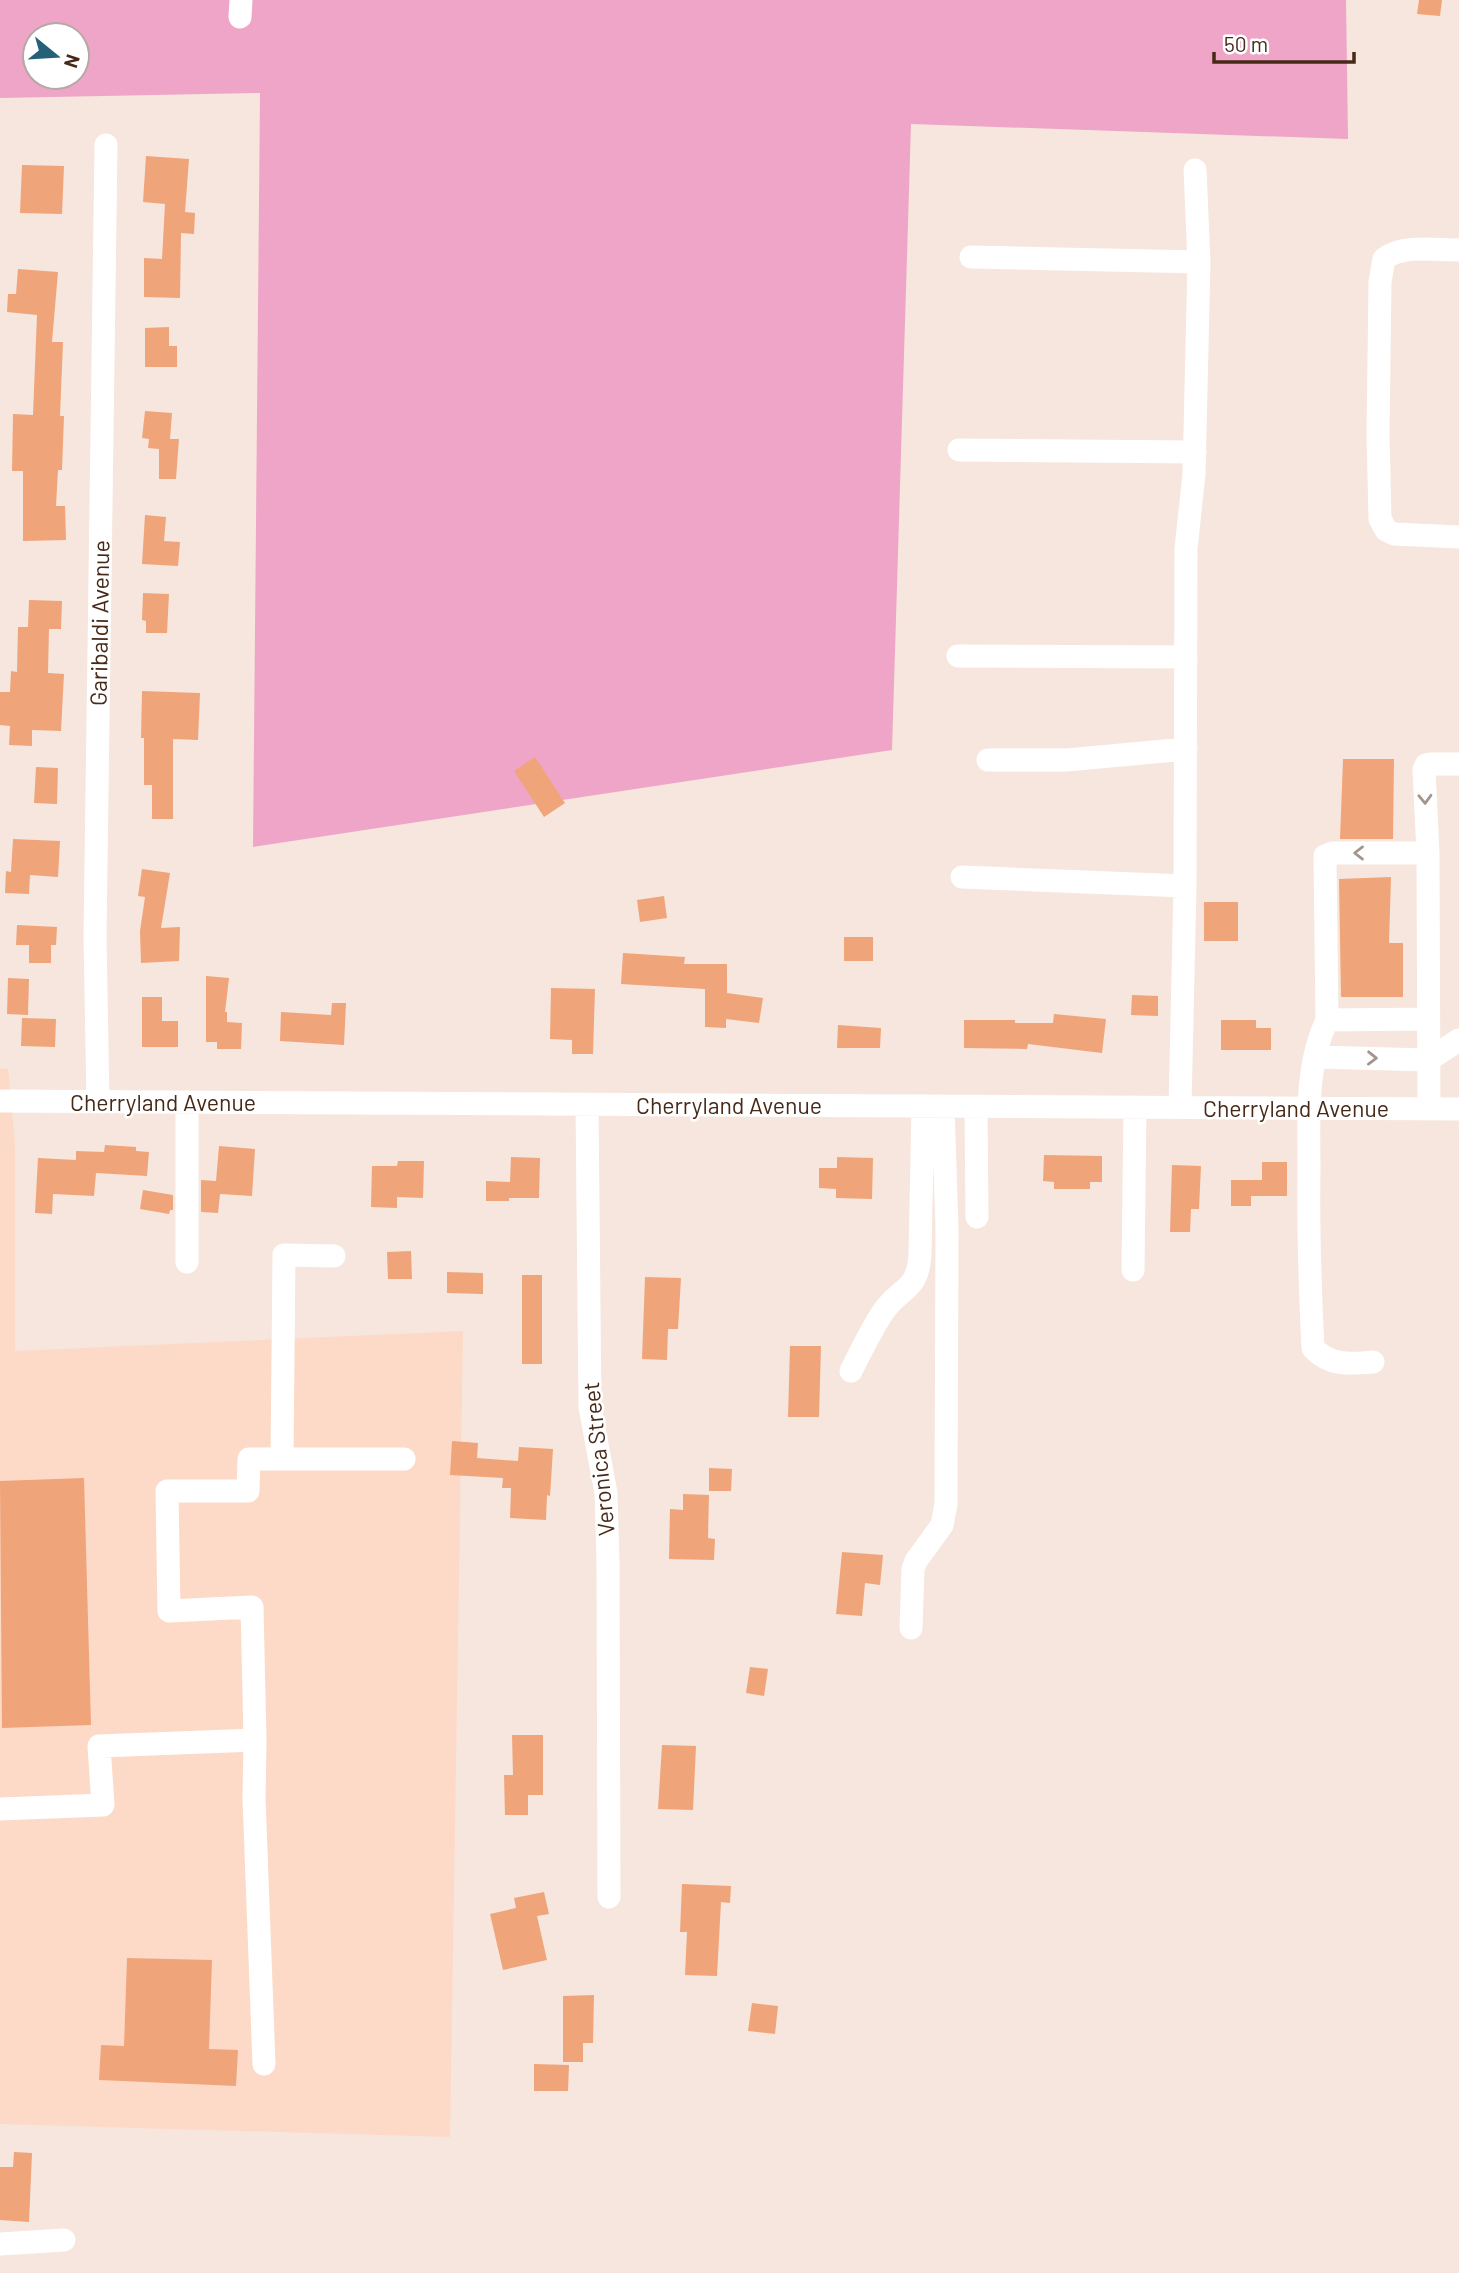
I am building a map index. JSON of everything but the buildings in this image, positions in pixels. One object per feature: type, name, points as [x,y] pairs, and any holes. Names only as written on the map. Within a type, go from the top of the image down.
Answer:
[{"type":"street","name":"Garibaldi Avenue","points":[[98,1102],[95,937],[106,145]]},
{"type":"street","points":[[1180,1107],[1185,886],[1186,549],[1195,452],[1199,262],[1195,170]]},
{"type":"street","points":[[1459,250],[1414,250],[1390,254],[1384,259],[1380,282],[1378,435],[1380,519],[1386,530],[1394,534],[1459,537]]},
{"type":"street","points":[[971,257],[1199,262]]},
{"type":"street","points":[[959,450],[1195,452]]},
{"type":"street","points":[[958,656],[1186,657]]},
{"type":"street","points":[[988,760],[1067,760],[1186,749]]},
{"type":"street","points":[[1429,1109],[1426,765],[1459,764]]},
{"type":"street","points":[[1373,1362],[1334,1362],[1322,1358],[1312,1348],[1308,1253],[1309,1108],[1310,1081],[1321,1033],[1327,1020],[1325,856],[1333,853],[1427,853]]},
{"type":"street","points":[[962,877],[1185,886]]},
{"type":"street","points":[[1327,1020],[1428,1019]]},
{"type":"street","points":[[1317,1057],[1428,1060],[1459,1040]]},
{"type":"street","name":"Cherryland Avenue","points":[[0,1101],[1459,1109]]},
{"type":"street","points":[[187,1102],[187,1262]]},
{"type":"street","name":"Veronica Street","points":[[587,1105],[590,1407],[606,1493],[608,1562],[609,1897]]},
{"type":"street","points":[[851,1371],[884,1310],[906,1291],[917,1277],[933,1106]]},
{"type":"street","points":[[911,1628],[913,1569],[942,1525],[946,1504],[947,1228],[933,1106]]},
{"type":"street","points":[[976,1107],[977,1217]]},
{"type":"street","points":[[1133,1270],[1135,1107]]},
{"type":"street","points":[[282,1459],[284,1255],[334,1256]]},
{"type":"street","points":[[264,2064],[254,1798],[252,1607],[169,1611],[167,1491],[248,1491],[249,1459],[404,1459]]},
{"type":"street","points":[[0,1809],[103,1805],[99,1746],[255,1740]]},
{"type":"street","points":[[0,2244],[64,2240]]},
{"type":"shaded area","points":[[0,0],[1346,0],[1348,139],[911,124],[892,750],[253,847],[260,93],[0,98]]},
{"type":"shaded area","points":[[8,1068],[15,1144],[15,1351],[463,1331],[450,2137],[0,2124],[0,1069]]}]
